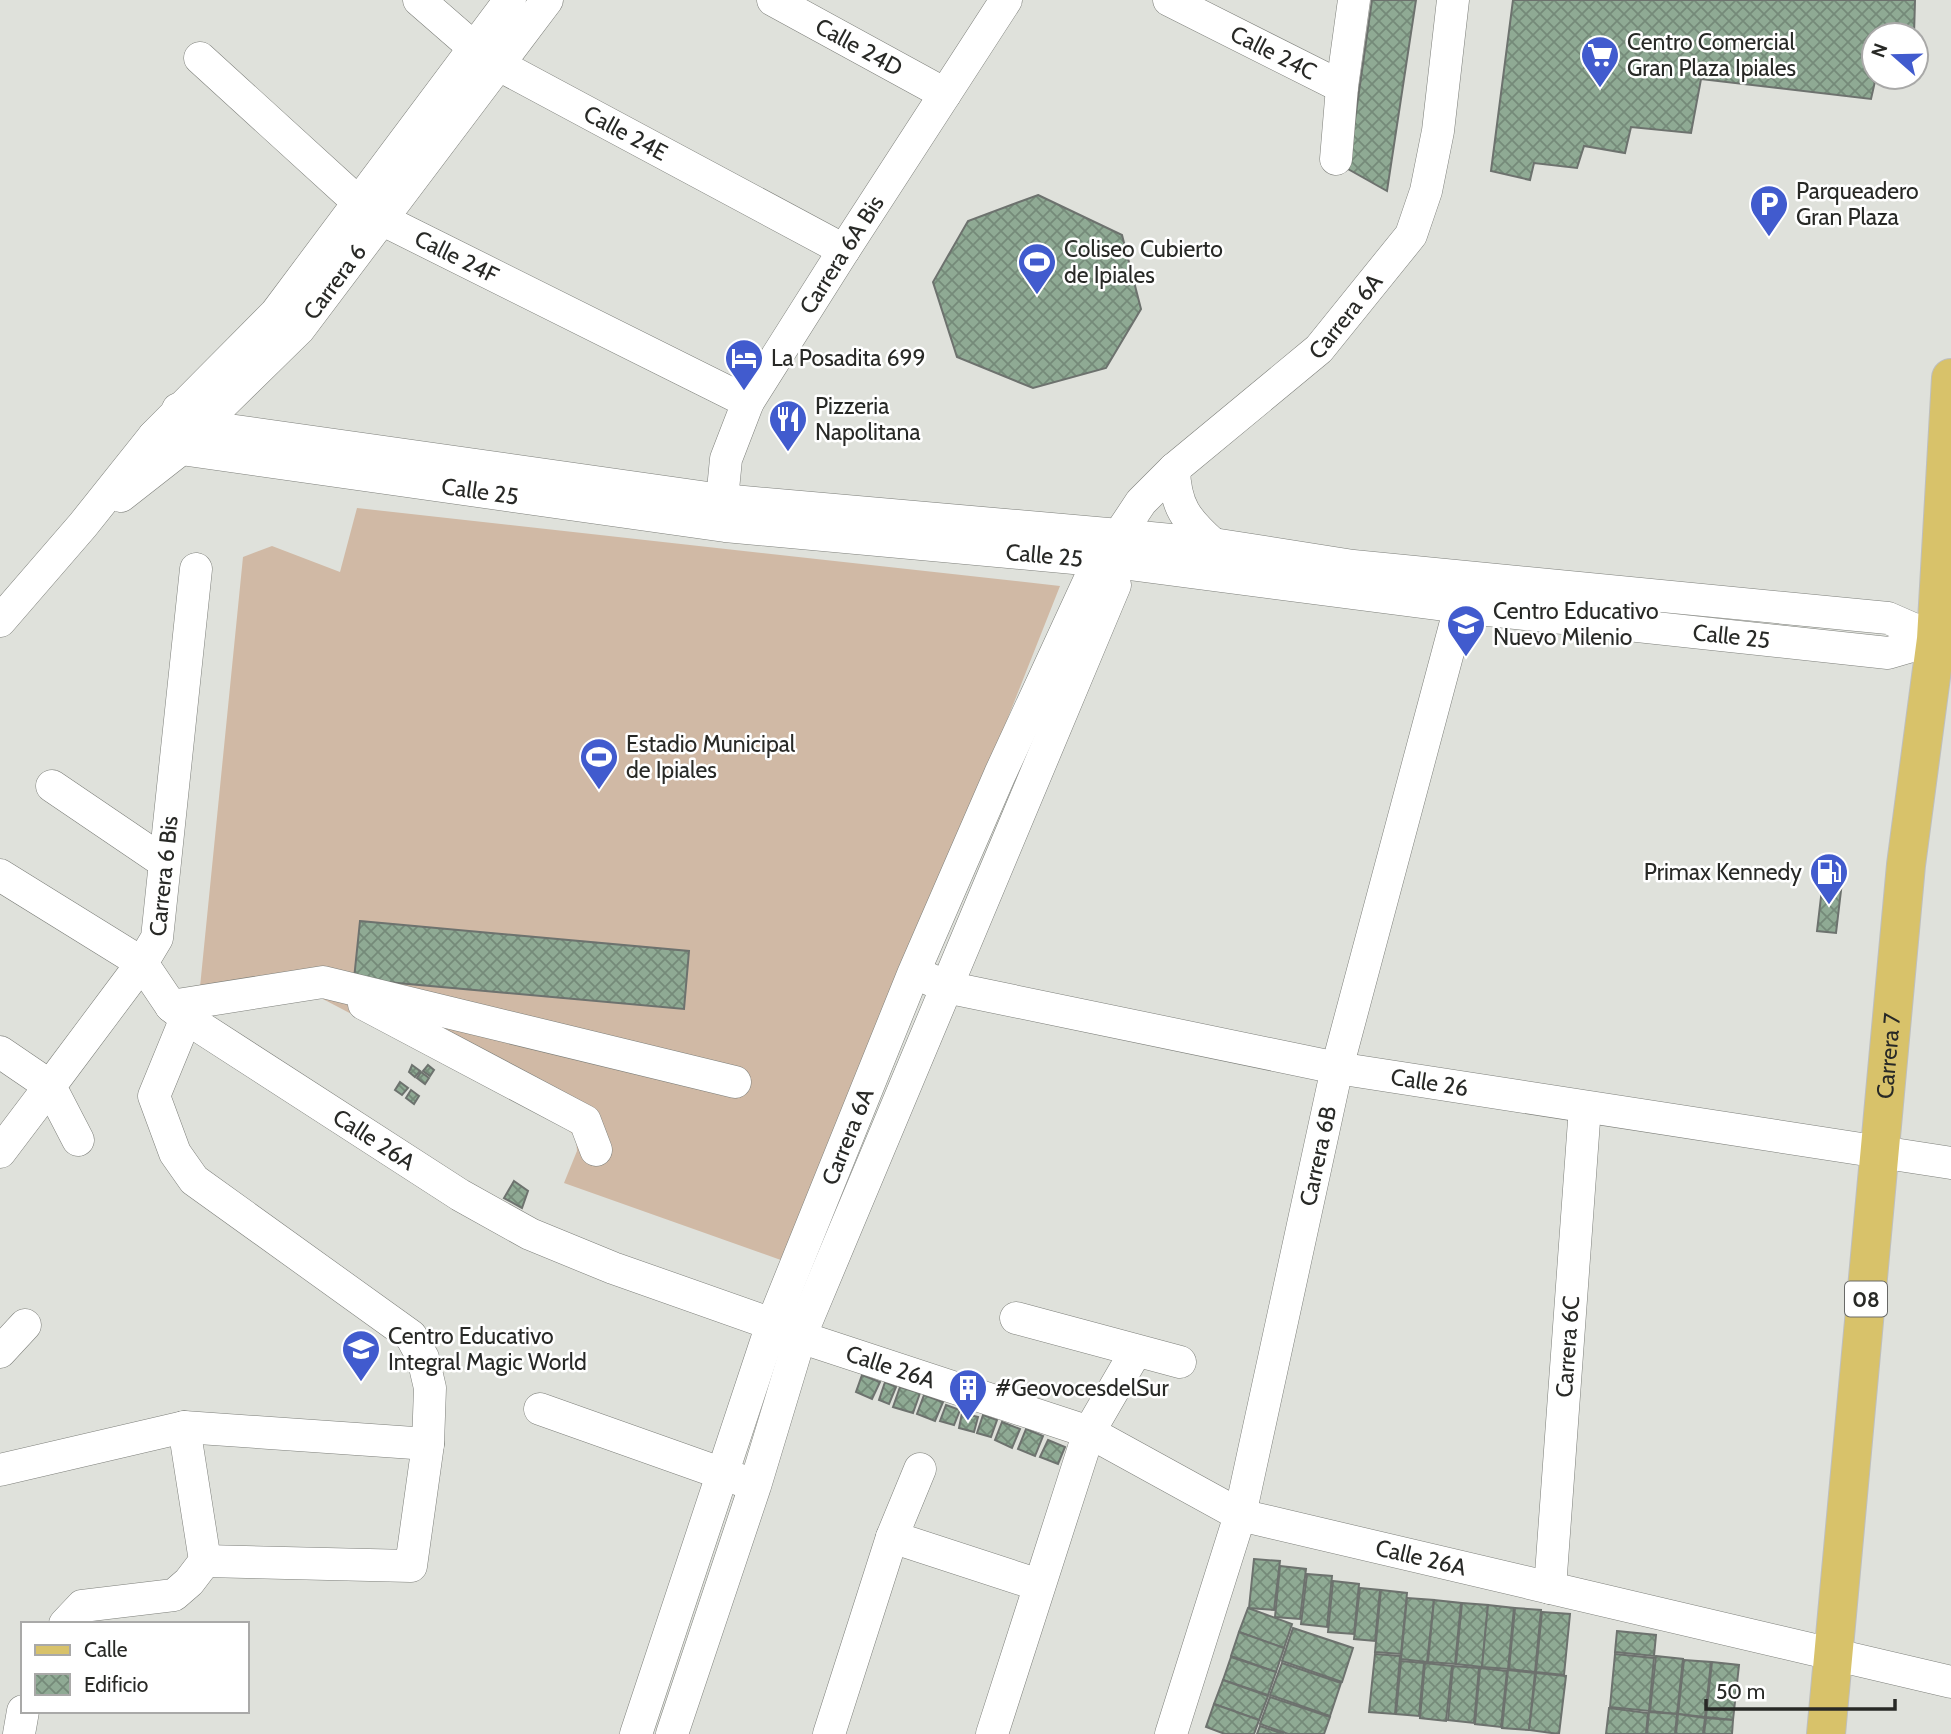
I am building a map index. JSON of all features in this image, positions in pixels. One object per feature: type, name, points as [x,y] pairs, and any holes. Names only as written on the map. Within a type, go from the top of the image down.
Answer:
[{"type":"main road","name":"Carrera 7","points":[[1826,1734],[1906,865],[1943,639],[1951,378]]},
{"type":"street","name":"Calle 24E","points":[[419,0],[485,55],[844,250]]},
{"type":"street","name":"Carrera 6","points":[[0,621],[83,525],[178,430],[276,313],[371,211],[485,55],[510,0]]},
{"type":"street","name":"Carrera 6","points":[[485,55],[547,0]]},
{"type":"street","name":"Calle 24D","points":[[774,0],[945,94]]},
{"type":"street","name":"Carrera 6A Bis","points":[[724,513],[726,459],[748,402],[1006,0]]},
{"type":"street","name":"Calle 24C","points":[[1169,0],[1342,87]]},
{"type":"street","points":[[1336,159],[1342,87],[1354,0]]},
{"type":"street","name":"Carrera 6A","points":[[636,1734],[772,1324],[914,972],[1000,774],[1090,579],[1141,502],[1174,469],[1319,349],[1411,235],[1426,191],[1438,131],[1453,0]]},
{"type":"street","name":"Calle 24F","points":[[200,58],[371,211],[748,402]]},
{"type":"street","name":"Calle 25","points":[[178,430],[724,513],[1113,548],[1462,592],[1888,618],[1943,639]]},
{"type":"street","points":[[1174,469],[1175,491],[1182,512],[1213,544]]},
{"type":"street","name":"Calle 25","points":[[1113,548],[1213,544],[1353,566],[1462,592]]},
{"type":"street","name":"Carrera 6A","points":[[672,1734],[755,1486],[800,1337],[1115,586],[1113,548]]},
{"type":"street","name":"Carrera 6 Bis","points":[[0,1152],[142,963],[157,938],[196,569]]},
{"type":"street","name":"Carrera 6B","points":[[1171,1734],[1240,1515],[1337,1068],[1462,592]]},
{"type":"street","points":[[52,786],[164,862]]},
{"type":"street","name":"Calle 26A","points":[[0,875],[142,963],[179,1012],[460,1195],[530,1234],[612,1268],[772,1324],[800,1337],[1089,1432],[1240,1515],[1951,1682]]},
{"type":"street","name":"Calle 26","points":[[914,972],[946,986],[1337,1068],[1951,1163]]},
{"type":"street","points":[[323,982],[585,1121],[597,1150]]},
{"type":"street","points":[[205,1561],[411,1566],[428,1444],[430,1388],[423,1358],[411,1336],[194,1180],[175,1153],[154,1096],[179,1012],[323,982],[735,1082]]},
{"type":"street","points":[[0,1052],[50,1086],[78,1140]]},
{"type":"street","name":"Carrera 6C","points":[[1550,1588],[1585,1107]]},
{"type":"street","points":[[1016,1318],[1180,1362]]},
{"type":"street","points":[[0,1352],[26,1325]]},
{"type":"street","points":[[992,1734],[1089,1432],[1136,1351]]},
{"type":"street","points":[[540,1409],[755,1486]]},
{"type":"street","points":[[9,1463],[184,1427],[428,1444]]},
{"type":"street","points":[[67,1622],[82,1606],[174,1595],[189,1582],[205,1561],[184,1427]]},
{"type":"street","points":[[829,1734],[892,1537],[920,1469]]},
{"type":"street","points":[[892,1537],[1040,1585]]},
{"type":"street","points":[[19,1734],[23,1713]]},
{"type":"shaded area","name":"Estadio Municipal de Ipiales","points":[[357,508],[1060,586],[792,1264],[564,1183],[577,1151],[576,1137],[561,1124],[321,998],[199,997],[243,557],[272,546],[340,572]]},
{"type":"building","points":[[1372,0],[1416,0],[1387,191],[1348,169]]},
{"type":"building","name":"Centro Comercial Gran Plaza Ipiales","points":[[1513,0],[1915,0],[1914,21],[1860,21],[1860,91],[1873,91],[1871,99],[1701,79],[1691,133],[1631,127],[1625,153],[1584,146],[1577,168],[1534,163],[1530,180],[1491,171]]},
{"type":"building","name":"Coliseo Cubierto de Ipiales","points":[[1038,195],[1122,235],[1141,309],[1106,368],[1033,388],[957,357],[933,282],[968,221]]},
{"type":"building","name":"Primax Kennedy","points":[[1823,880],[1842,882],[1836,933],[1817,931]]},
{"type":"building","points":[[360,921],[689,951],[684,1009],[354,979]]},
{"type":"building","points":[[412,1065],[420,1071],[415,1077],[409,1072]]},
{"type":"building","points":[[428,1065],[434,1070],[430,1076],[423,1071]]},
{"type":"building","points":[[421,1072],[429,1078],[425,1084],[417,1078]]},
{"type":"building","points":[[400,1082],[408,1088],[402,1095],[395,1090]]},
{"type":"building","points":[[411,1090],[419,1096],[414,1104],[406,1098]]},
{"type":"building","points":[[514,1181],[528,1191],[522,1208],[504,1198]]},
{"type":"building","points":[[862,1375],[880,1382],[872,1399],[856,1392]]},
{"type":"building","points":[[885,1382],[896,1387],[889,1404],[879,1400]]},
{"type":"building","points":[[900,1387],[920,1393],[913,1413],[893,1407]]},
{"type":"building","points":[[924,1395],[943,1402],[935,1421],[917,1414]]},
{"type":"building","points":[[946,1405],[960,1410],[954,1425],[940,1421]]},
{"type":"building","name":"#GeovocesdelSur","points":[[962,1413],[978,1417],[974,1432],[959,1428]]},
{"type":"building","points":[[983,1415],[997,1420],[991,1437],[977,1433]]},
{"type":"building","points":[[1002,1422],[1020,1429],[1012,1448],[995,1440]]},
{"type":"building","points":[[1026,1429],[1043,1436],[1035,1456],[1018,1449]]},
{"type":"building","points":[[1048,1440],[1065,1447],[1058,1464],[1040,1457]]},
{"type":"building","points":[[1254,1559],[1280,1561],[1274,1610],[1249,1608]]},
{"type":"building","points":[[1280,1566],[1306,1569],[1300,1619],[1275,1617]]},
{"type":"building","points":[[1307,1574],[1332,1576],[1327,1627],[1301,1624]]},
{"type":"building","points":[[1333,1581],[1359,1584],[1354,1634],[1328,1632]]},
{"type":"building","points":[[1360,1588],[1380,1590],[1375,1641],[1354,1639]]},
{"type":"building","points":[[1381,1590],[1407,1593],[1401,1654],[1375,1652]]},
{"type":"building","points":[[1407,1598],[1434,1600],[1427,1662],[1401,1659]]},
{"type":"building","points":[[1434,1600],[1461,1603],[1455,1664],[1428,1662]]},
{"type":"building","points":[[1462,1603],[1488,1605],[1482,1667],[1456,1664]]},
{"type":"building","points":[[1488,1605],[1514,1608],[1508,1669],[1482,1667]]},
{"type":"building","points":[[1248,1608],[1292,1624],[1284,1648],[1239,1632]]},
{"type":"building","points":[[1515,1608],[1541,1610],[1535,1672],[1509,1669]]},
{"type":"building","points":[[1542,1612],[1570,1614],[1564,1675],[1536,1672]]},
{"type":"building","points":[[1293,1628],[1353,1648],[1342,1682],[1282,1661]]},
{"type":"building","points":[[1617,1631],[1656,1635],[1654,1656],[1615,1652]]},
{"type":"building","points":[[1239,1632],[1284,1648],[1276,1672],[1231,1656]]},
{"type":"building","points":[[1375,1654],[1400,1656],[1395,1714],[1369,1712]]},
{"type":"building","points":[[1615,1654],[1654,1658],[1649,1711],[1610,1707]]},
{"type":"building","points":[[1656,1656],[1683,1659],[1677,1714],[1650,1711]]},
{"type":"building","points":[[1231,1657],[1276,1672],[1268,1695],[1223,1680]]},
{"type":"building","points":[[1684,1660],[1711,1662],[1705,1717],[1678,1714]]},
{"type":"building","points":[[1401,1661],[1424,1663],[1419,1716],[1396,1714]]},
{"type":"building","points":[[1712,1662],[1739,1665],[1733,1720],[1706,1717]]},
{"type":"building","points":[[1282,1663],[1341,1683],[1330,1716],[1270,1695]]},
{"type":"building","points":[[1425,1663],[1452,1666],[1446,1721],[1420,1718]]},
{"type":"building","points":[[1453,1666],[1479,1668],[1474,1723],[1448,1720]]},
{"type":"building","points":[[1480,1668],[1507,1671],[1501,1727],[1475,1724]]},
{"type":"building","points":[[1508,1670],[1535,1673],[1529,1730],[1502,1728]]},
{"type":"building","points":[[1536,1673],[1566,1676],[1559,1734],[1529,1730]]},
{"type":"building","points":[[1223,1680],[1268,1696],[1259,1720],[1214,1704]]},
{"type":"building","points":[[1270,1697],[1330,1717],[1324,1734],[1288,1734],[1260,1724]]},
{"type":"building","points":[[1214,1704],[1259,1720],[1254,1734],[1225,1734],[1206,1727]]},
{"type":"building","points":[[1609,1708],[1648,1713],[1646,1734],[1606,1734]]},
{"type":"building","points":[[1649,1712],[1677,1714],[1675,1734],[1647,1734]]},
{"type":"building","points":[[1678,1714],[1705,1718],[1703,1734],[1676,1734]]},
{"type":"building","points":[[1706,1718],[1733,1720],[1732,1734],[1704,1734]]},
{"type":"building","points":[[1260,1726],[1284,1734],[1257,1734]]},
{"type":"place","name":"Centro Comercial Gran Plaza Ipiales","points":[[1600,89]]},
{"type":"place","name":"Parqueadero Gran Plaza","points":[[1769,238]]},
{"type":"place","name":"Coliseo Cubierto de Ipiales","points":[[1037,296]]},
{"type":"place","name":"La Posadita 699","points":[[744,392]]},
{"type":"place","name":"Pizzeria Napolitana","points":[[788,453]]},
{"type":"place","name":"Centro Educativo Nuevo Milenio","points":[[1466,658]]},
{"type":"place","name":"Estadio Municipal de Ipiales","points":[[599,791]]},
{"type":"place","name":"Primax Kennedy","points":[[1829,906]]},
{"type":"place","name":"Centro Educativo Integral Magic World","points":[[361,1383]]},
{"type":"place","name":"#GeovocesdelSur","points":[[968,1422]]}]
